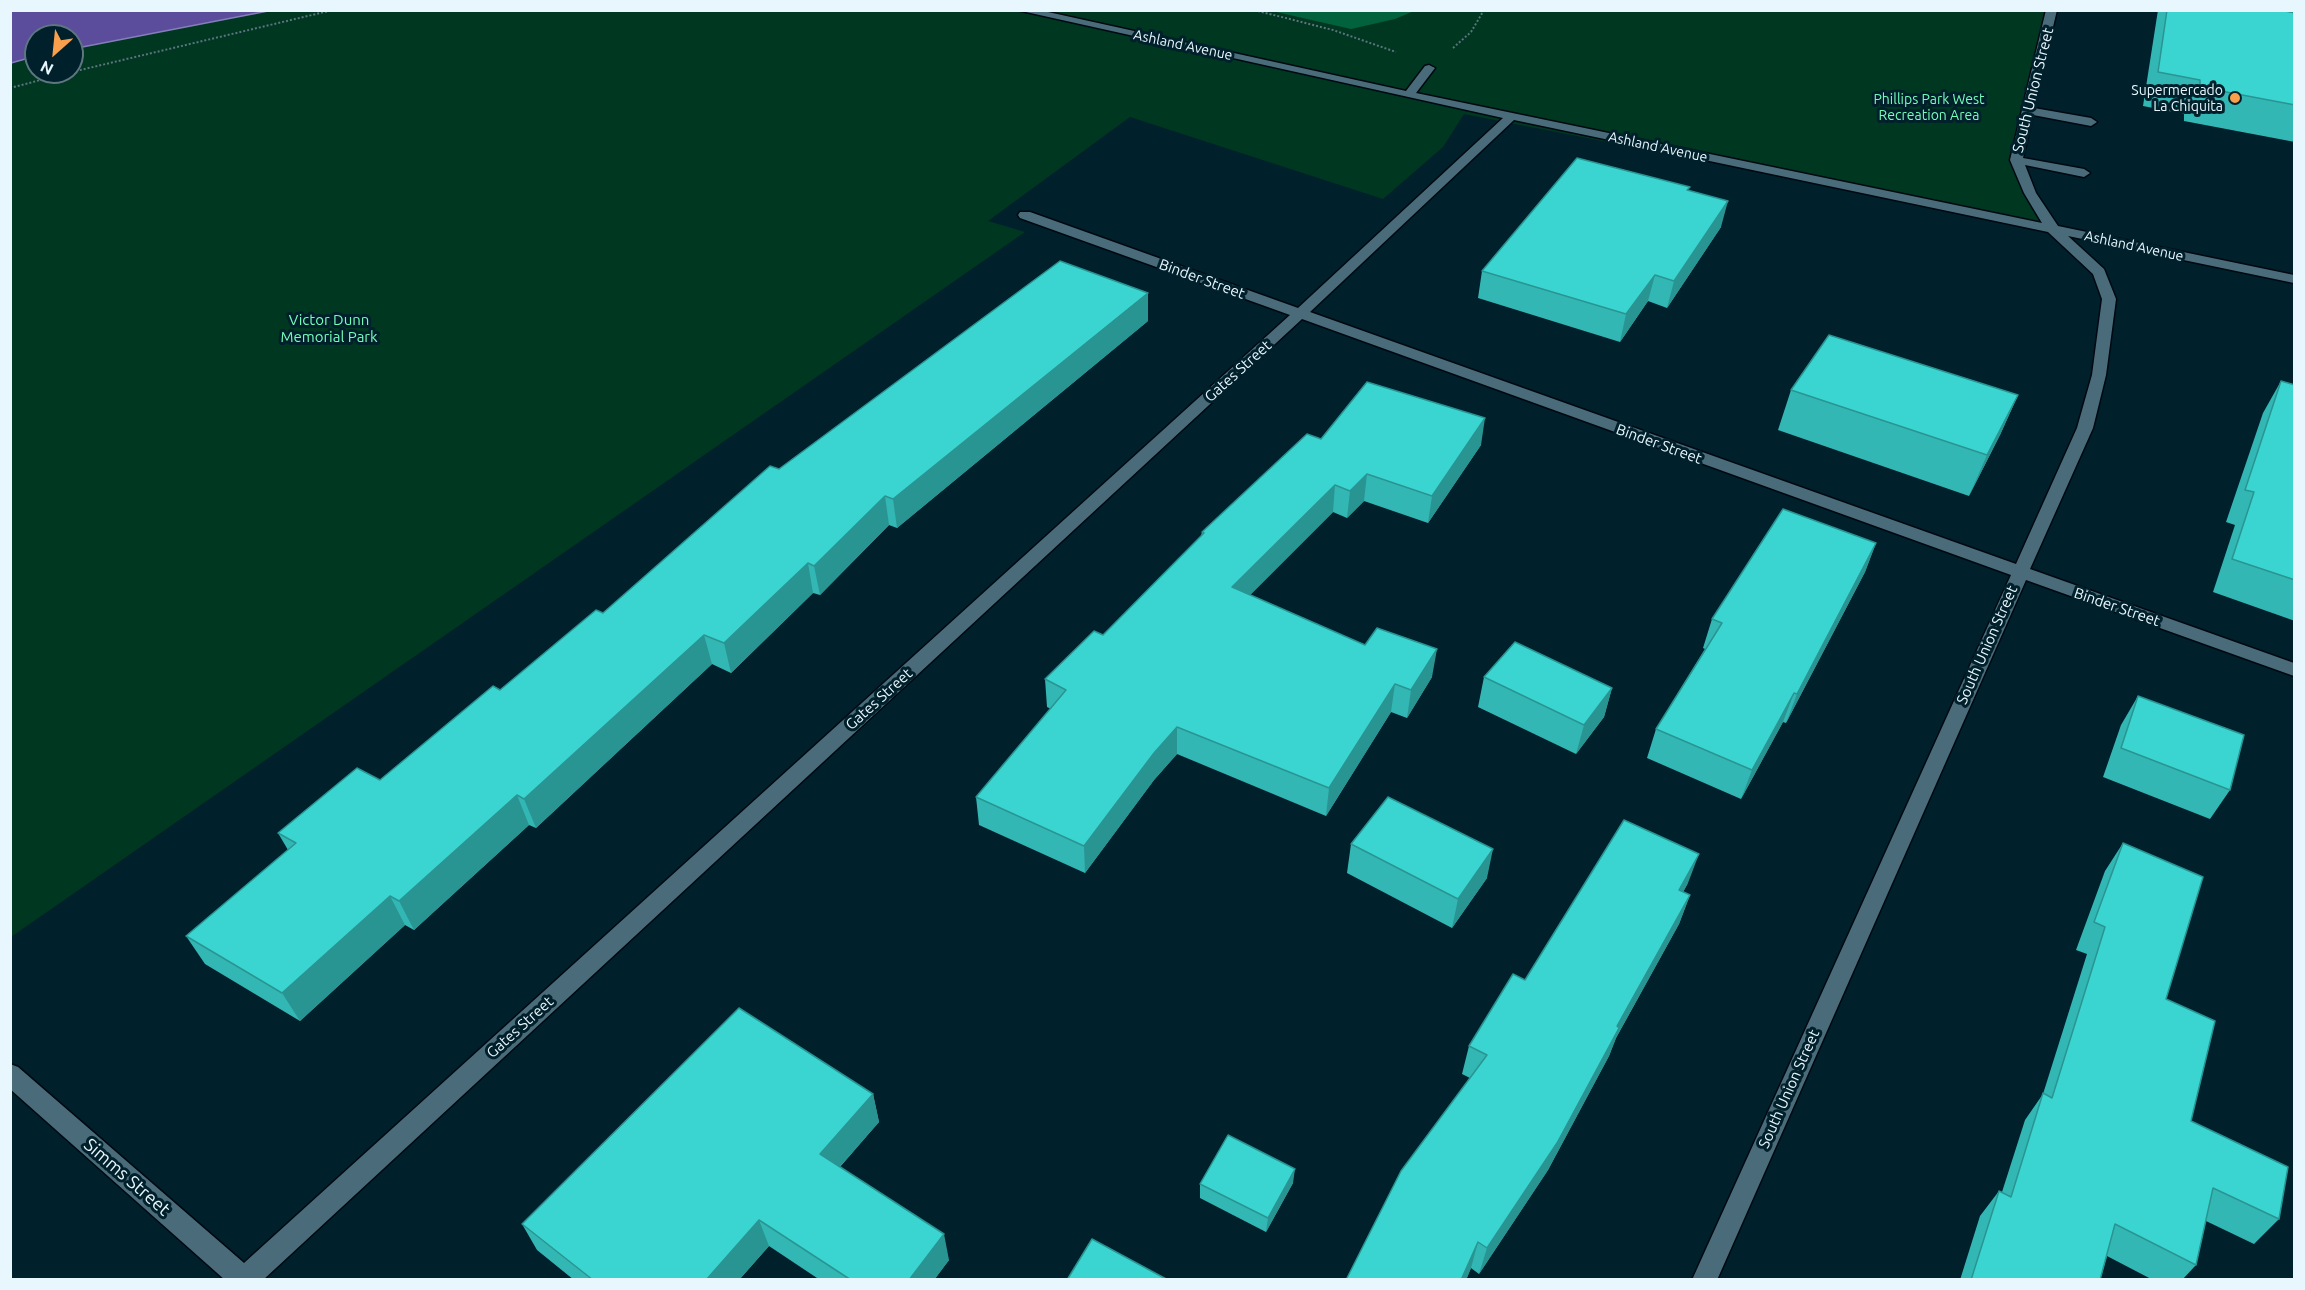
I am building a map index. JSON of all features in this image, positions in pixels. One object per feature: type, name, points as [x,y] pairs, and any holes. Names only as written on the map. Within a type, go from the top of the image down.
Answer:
[{"type":"street","name":"Ashland Avenue","points":[[1023,10],[1408,95],[2295,279]]},
{"type":"street","name":"South Union Street","points":[[1704,1280],[2085,428],[2099,375],[2109,299],[2099,272],[2053,229],[2030,193],[2016,159],[2052,10]]},
{"type":"street","points":[[1408,95],[1427,67]]},
{"type":"street","points":[[2029,111],[2091,122]]},
{"type":"street","name":"Gates Street","points":[[244,1280],[1300,314],[1512,116]]},
{"type":"street","points":[[2016,159],[2084,173]]},
{"type":"street","name":"Binder Street","points":[[1025,214],[2295,670]]},
{"type":"street","name":"Simms Street","points":[[10,1074],[244,1280]]},
{"type":"path","points":[[84,69],[333,10]]},
{"type":"path","points":[[1254,10],[1333,30],[1412,58],[1427,67],[1462,43],[1477,25],[1484,10]]},
{"type":"path","points":[[10,88],[26,84]]},
{"type":"green space","name":"Victor Dunn Memorial Park","points":[[268,10],[2052,11],[2016,159],[2053,229],[1464,114],[1443,147],[1383,199],[1130,117],[988,221],[1025,232],[11,937],[11,63],[24,59],[24,84],[84,84],[84,47]]},
{"type":"green space","points":[[1272,11],[1414,11],[1395,19],[1351,29]]},
{"type":"shaded area","points":[[11,10],[268,10],[84,47],[84,24],[24,24],[24,59],[11,63]]},
{"type":"building","points":[[2167,10],[2280,10],[2295,13],[2295,105],[2200,87],[2200,80],[2158,72]]},
{"type":"building","points":[[1577,158],[1690,187],[1687,190],[1728,201],[1674,281],[1655,275],[1626,314],[1482,271]]},
{"type":"building","points":[[1060,261],[1148,293],[893,499],[885,496],[814,566],[808,563],[724,643],[704,635],[524,799],[517,795],[399,901],[390,896],[282,993],[186,936],[296,843],[278,833],[357,768],[380,780],[493,686],[500,690],[596,610],[603,613],[770,466],[779,469]]},
{"type":"building","points":[[1829,335],[2018,395],[1987,455],[1791,390]]},
{"type":"building","points":[[2281,381],[2295,385],[2295,580],[2232,559],[2254,492],[2245,490]]},
{"type":"building","points":[[1367,382],[1485,418],[1432,496],[1367,474],[1350,491],[1335,485],[1232,587],[1365,645],[1377,628],[1437,649],[1411,690],[1395,684],[1329,788],[1177,727],[1154,753],[1084,846],[976,797],[1066,690],[1045,679],[1094,631],[1103,635],[1204,533],[1202,532],[1307,434],[1321,439]]},
{"type":"building","points":[[1783,509],[1876,543],[1797,694],[1794,693],[1752,770],[1656,729],[1722,623],[1712,619]]},
{"type":"building","points":[[1515,642],[1612,688],[1584,725],[1484,677]]},
{"type":"building","points":[[2138,696],[2244,735],[2230,790],[2121,748]]},
{"type":"building","points":[[1388,797],[1493,849],[1458,899],[1351,844]]},
{"type":"building","points":[[1624,820],[1699,854],[1679,890],[1690,895],[1617,1026],[1619,1028],[1557,1143],[1487,1248],[1478,1242],[1461,1280],[1346,1280],[1401,1171],[1487,1055],[1469,1046],[1513,974],[1525,980]]},
{"type":"building","points":[[2123,843],[2203,877],[2166,999],[2215,1021],[2191,1121],[2288,1167],[2279,1219],[2213,1188],[2196,1265],[2115,1224],[2100,1280],[1971,1280],[1999,1191],[2011,1197],[2043,1093],[2052,1098],[2105,927],[2094,922]]},
{"type":"building","points":[[739,1008],[873,1094],[820,1154],[944,1234],[909,1280],[851,1280],[759,1220],[706,1280],[593,1280],[522,1224]]},
{"type":"building","points":[[1228,1135],[1295,1169],[1268,1218],[1200,1184]]},
{"type":"building","points":[[1092,1239],[1168,1280],[1067,1280]]},
{"type":"place","name":"Supermercado La Chiquita","points":[[2235,98]]},
{"type":"park label","name":"Phillips Park West Recreation Area","points":[[1929,108]]}]
